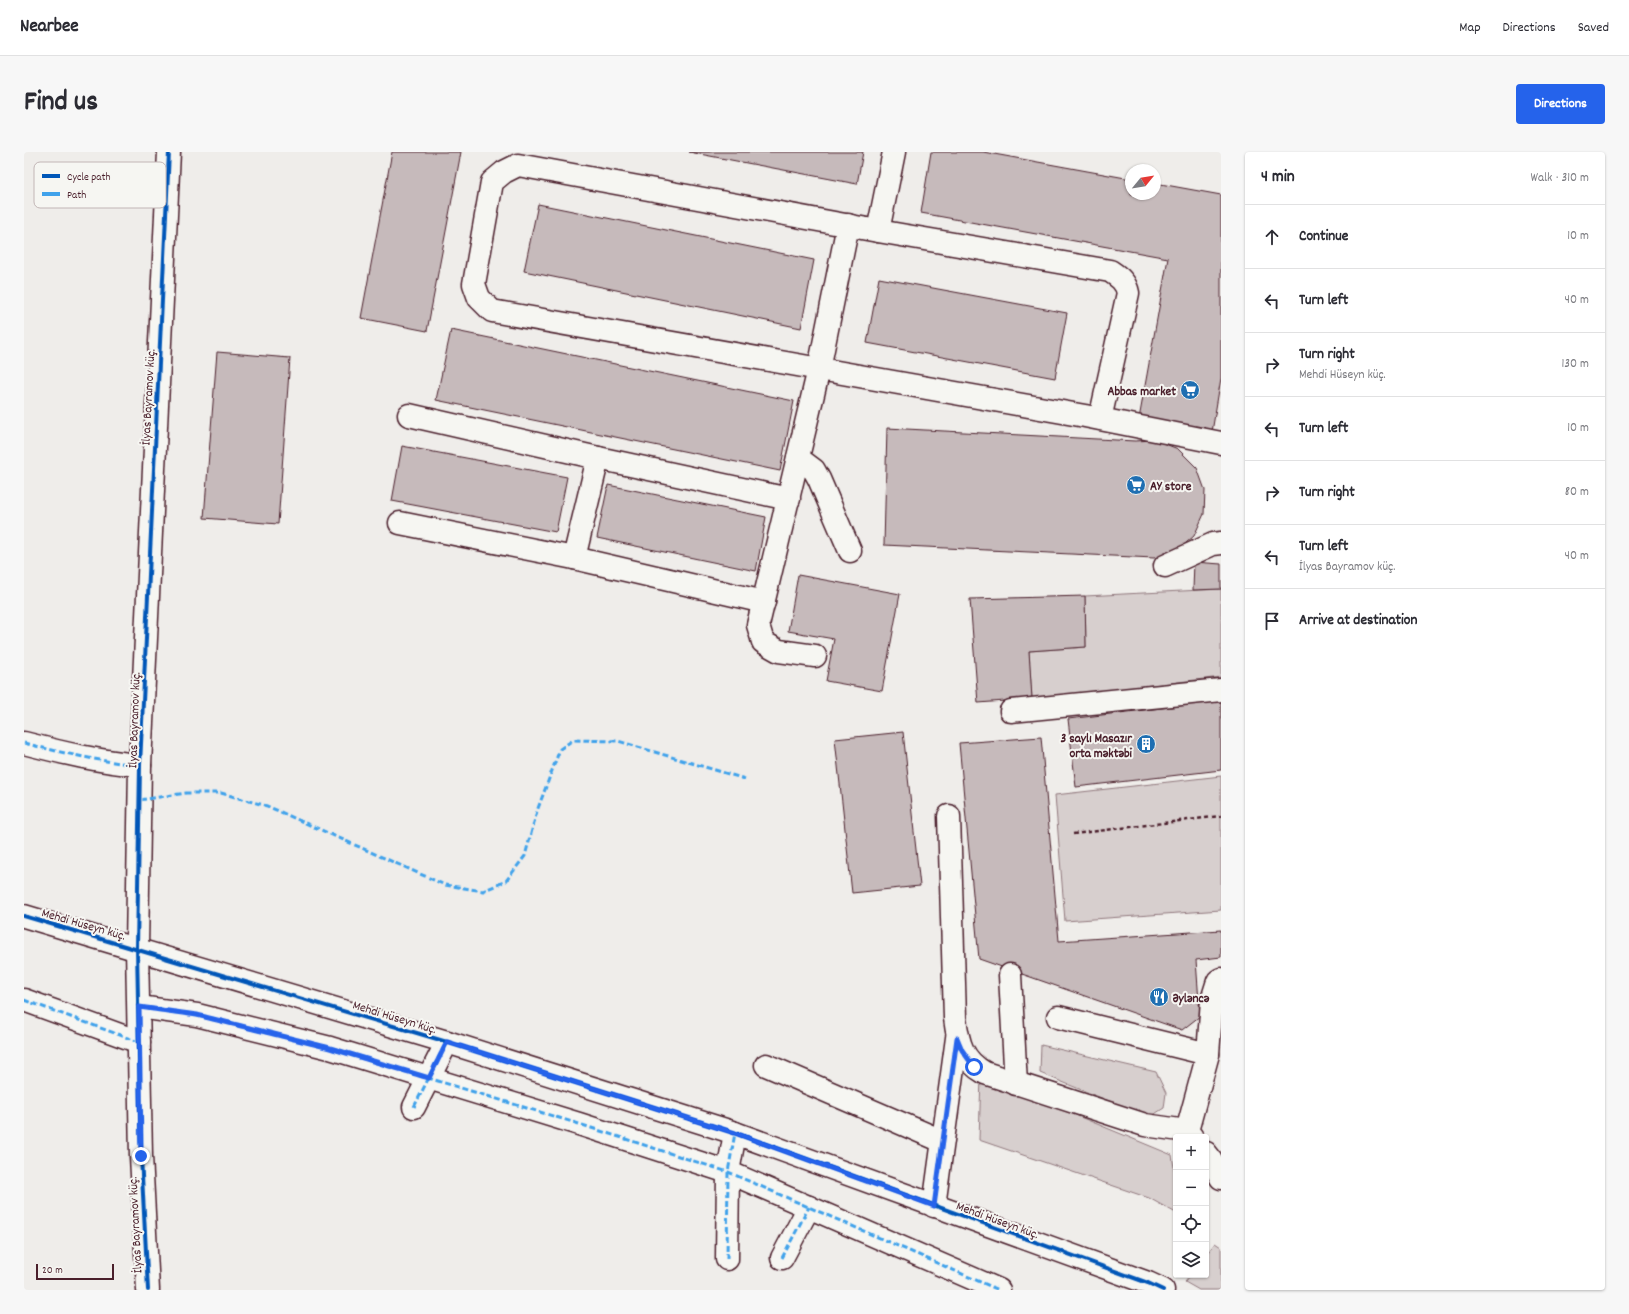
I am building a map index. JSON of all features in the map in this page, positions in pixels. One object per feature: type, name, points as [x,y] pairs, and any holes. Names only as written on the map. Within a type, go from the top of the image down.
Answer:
[{"type":"street","name":"İlyas Bayramov küç.","points":[[166,196],[168,152]]},
{"type":"street","points":[[878,231],[894,152]]},
{"type":"street","points":[[1100,419],[1128,292],[1126,285],[1118,276],[1110,271],[878,231],[518,165],[504,172],[492,182],[474,284],[479,298],[492,312],[1100,419],[1221,443]]},
{"type":"street","name":"İlyas Bayramov küç.","points":[[148,1290],[141,1156],[137,948],[140,765],[165,208]]},
{"type":"street","points":[[815,656],[778,651],[763,642],[758,625],[819,369],[848,225]]},
{"type":"street","points":[[409,415],[789,499]]},
{"type":"street","points":[[574,558],[598,458]]},
{"type":"street","points":[[798,458],[814,470],[850,551]]},
{"type":"street","points":[[400,523],[574,558],[764,602]]},
{"type":"street","points":[[1165,566],[1213,544],[1221,543]]},
{"type":"street","points":[[1011,711],[1221,690]]},
{"type":"street","points":[[24,743],[81,757],[118,764],[140,765]]},
{"type":"street","points":[[934,1206],[957,1038],[955,1018],[949,816]]},
{"type":"street","name":"Mehdi Hüseyn küç.","points":[[24,916],[137,948],[447,1042],[735,1133],[1148,1283],[1163,1290]]},
{"type":"street","points":[[1010,975],[1016,1084]]},
{"type":"street","points":[[957,1038],[962,1050],[974,1067],[985,1074],[1145,1125],[1189,1134],[1208,1054],[1212,1000],[1218,981],[1221,979]]},
{"type":"street","points":[[24,1000],[140,1042]]},
{"type":"street","points":[[139,1007],[197,1015],[330,1048],[728,1172],[999,1290]]},
{"type":"street","points":[[1058,1017],[1208,1054]]},
{"type":"street","points":[[414,1107],[447,1042]]},
{"type":"street","points":[[766,1065],[942,1141]]},
{"type":"street","points":[[727,1259],[728,1172],[735,1133]]},
{"type":"street","points":[[1209,1158],[1221,1178]]},
{"type":"street","points":[[782,1258],[809,1207]]},
{"type":"path","points":[[1073,834],[1221,816]]},
{"type":"shaded area","points":[[1221,589],[1221,677],[1032,699],[1029,651],[1086,647],[1085,596]]},
{"type":"shaded area","points":[[1221,776],[1221,910],[1065,921],[1055,795]]},
{"type":"shaded area","points":[[1041,1045],[1156,1072],[1166,1093],[1164,1108],[1153,1115],[1141,1114],[1040,1073]]},
{"type":"shaded area","points":[[981,1076],[1172,1155],[1173,1211],[1149,1198],[979,1140]]},
{"type":"shaded area","points":[[1215,1243],[1221,1247],[1221,1290],[1199,1290],[1185,1282],[1188,1278],[1209,1278],[1209,1251]]},
{"type":"building","points":[[392,152],[461,152],[427,331],[361,318]]},
{"type":"building","points":[[689,152],[863,152],[857,184]]},
{"type":"building","points":[[931,152],[983,152],[1125,178],[1125,200],[1161,200],[1161,184],[1221,195],[1221,378],[1212,432],[1139,419],[1168,258],[921,213]]},
{"type":"building","points":[[538,204],[814,260],[801,328],[524,271]]},
{"type":"building","points":[[879,278],[1067,313],[1055,378],[867,343]]},
{"type":"building","points":[[451,330],[794,401],[780,471],[436,400]]},
{"type":"building","points":[[217,352],[290,358],[278,524],[204,518]]},
{"type":"building","points":[[887,428],[1135,441],[1155,440],[1178,449],[1197,468],[1205,490],[1204,514],[1194,536],[1178,550],[1154,558],[884,545]]},
{"type":"building","points":[[402,446],[567,477],[556,532],[392,501]]},
{"type":"building","points":[[608,485],[766,517],[756,571],[597,538]]},
{"type":"building","points":[[1194,562],[1221,564],[1221,589],[1193,590]]},
{"type":"building","points":[[798,575],[900,594],[882,691],[826,681],[834,639],[788,631]]},
{"type":"building","points":[[1085,596],[1086,647],[1029,651],[1032,699],[978,703],[970,599]]},
{"type":"building","name":"3 saylı Masazır orta məktəbi","points":[[1221,701],[1221,770],[1076,787],[1068,719]]},
{"type":"building","points":[[903,732],[920,886],[852,893],[835,739]]},
{"type":"building","points":[[1041,737],[1059,941],[1221,930],[1221,957],[1196,960],[1200,1016],[1182,1030],[979,959],[959,743]]},
{"type":"marked path","points":[[140,800],[186,793],[221,793],[267,806],[445,885],[483,891],[506,881],[525,856],[537,811],[560,749],[573,740],[618,741],[745,779]]},
{"type":"marked path","points":[[24,743],[82,757],[140,765]]},
{"type":"marked path","points":[[24,1000],[139,1042]]},
{"type":"marked path","points":[[139,1007],[197,1015],[330,1048],[579,1124],[728,1172],[999,1290]]},
{"type":"marked path","points":[[414,1107],[447,1042]]},
{"type":"marked path","points":[[727,1259],[728,1172],[735,1133]]},
{"type":"marked path","points":[[782,1258],[809,1207]]},
{"type":"cycle path","points":[[148,1290],[141,1156],[137,948],[140,765],[169,152]]},
{"type":"cycle path","points":[[24,916],[447,1042],[735,1133],[1148,1283],[1163,1290]]},
{"type":"place","name":"Abbas market","points":[[1190,390]]},
{"type":"place","name":"AY store","points":[[1136,485]]},
{"type":"place","name":"3 saylı Masazır orta məktəbi","points":[[1146,744]]},
{"type":"place","name":"Əyləncə","points":[[1159,997]]},
{"type":"route","points":[[141,1156],[139,1007],[197,1015],[330,1048],[429,1078],[447,1042],[735,1133],[934,1206],[957,1038],[969,1062],[974,1067]]}]
